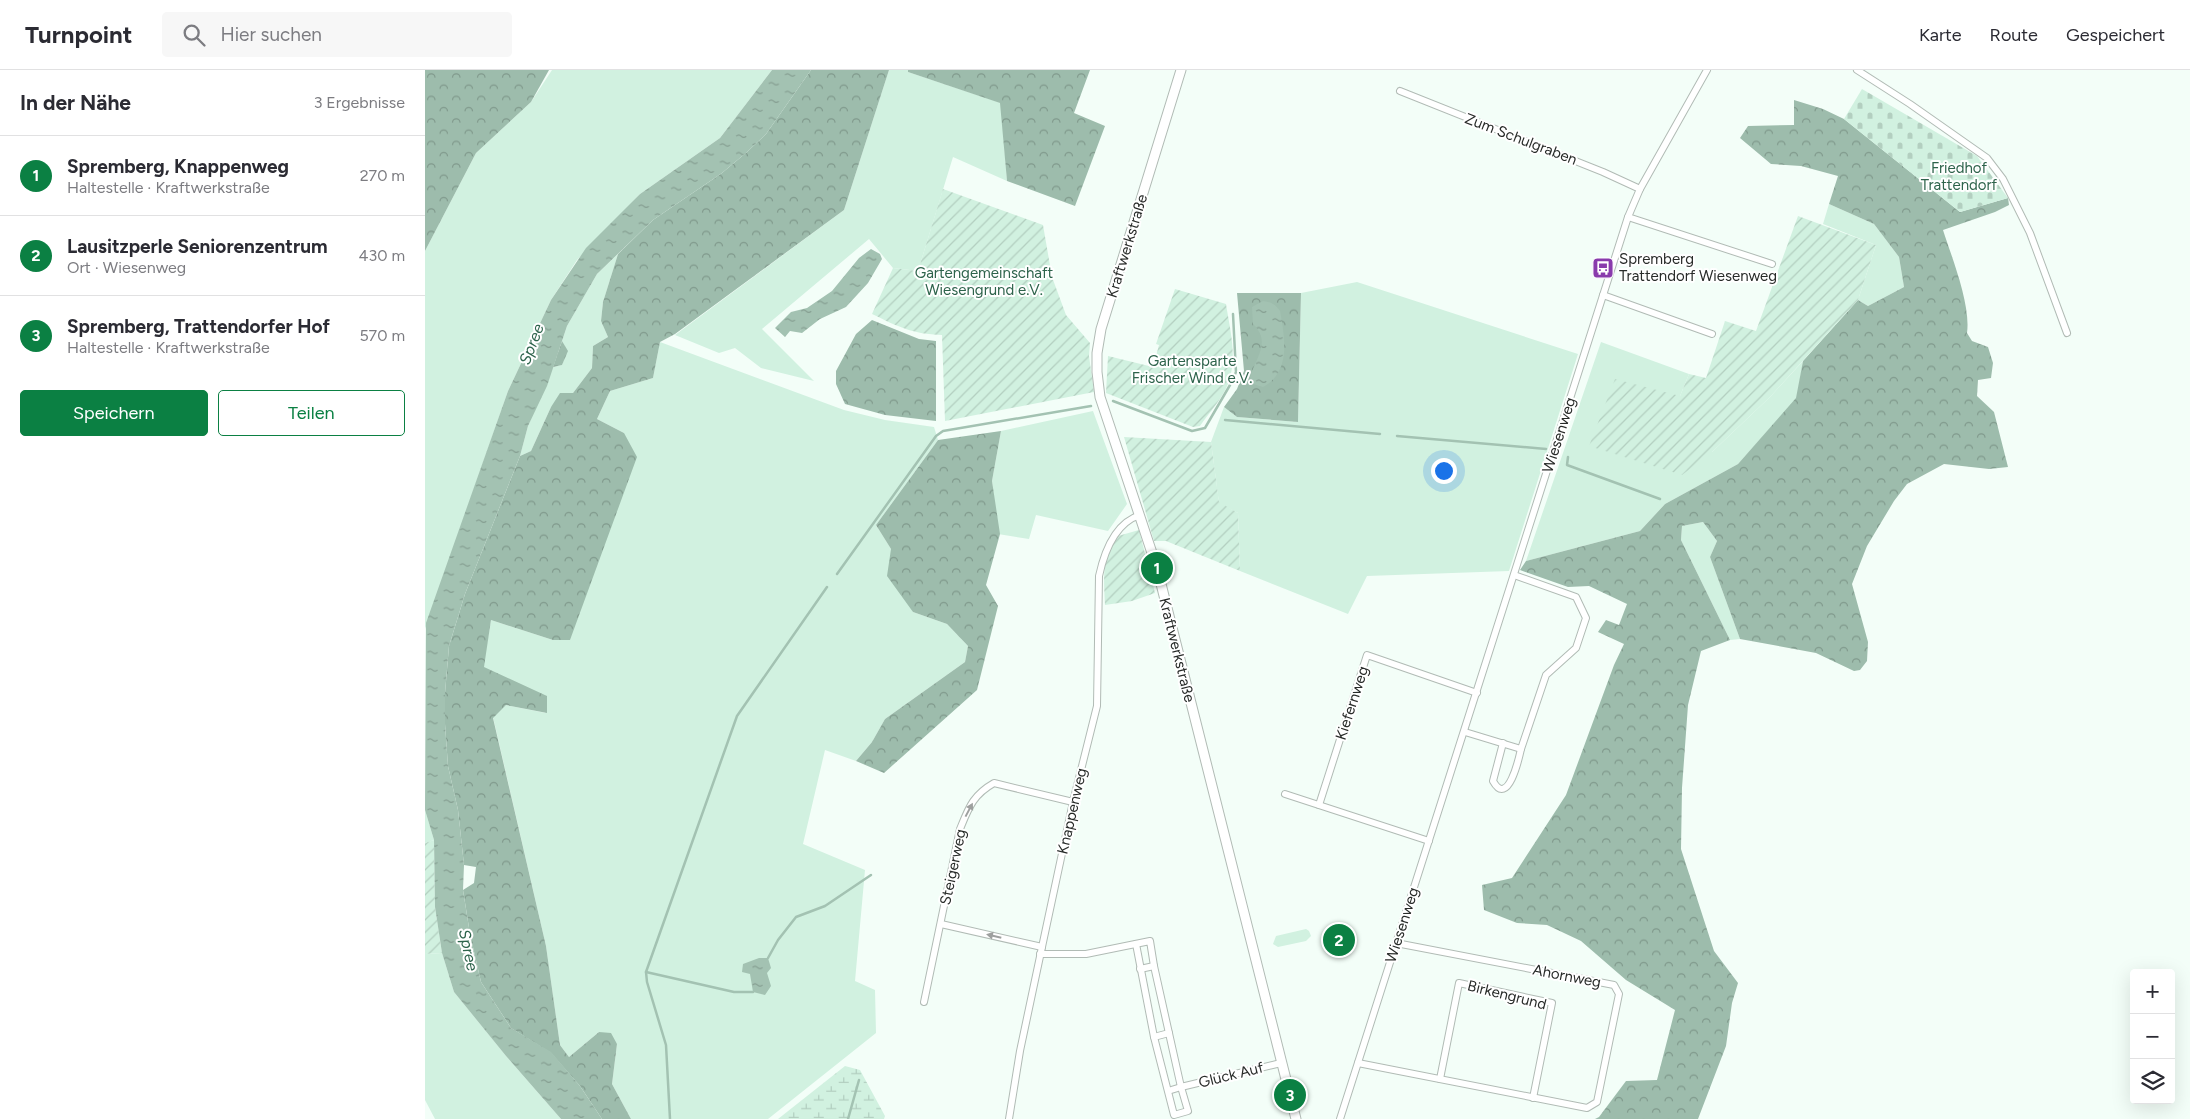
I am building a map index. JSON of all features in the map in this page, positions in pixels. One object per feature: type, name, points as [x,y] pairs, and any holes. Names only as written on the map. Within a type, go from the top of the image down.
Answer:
[{"type":"main road","name":"Kraftwerkstraße","points":[[1181,70],[1101,328],[1097,353],[1097,372],[1106,420],[1157,568],[1296,1119]]},
{"type":"street","name":"Wiesenweg","points":[[1340,1119],[1628,217],[1640,189],[1707,70]]},
{"type":"street","points":[[1857,70],[1910,104],[1987,158],[2003,179],[2030,233],[2067,333]]},
{"type":"street","name":"Zum Schulgraben","points":[[1400,91],[1603,172],[1640,189]]},
{"type":"street","points":[[1628,217],[1772,264]]},
{"type":"street","points":[[1603,296],[1712,334]]},
{"type":"street","name":"Knappenweg","points":[[1009,1119],[1020,1051],[1041,950],[1073,802],[1097,706],[1099,576],[1102,562],[1108,547],[1121,528],[1131,519],[1140,515]]},
{"type":"street","points":[[1503,743],[1493,782],[1501,788],[1507,787],[1511,782],[1545,675],[1575,648],[1586,618],[1576,597],[1514,574]]},
{"type":"street","name":"Kiefernweg","points":[[1319,805],[1367,655],[1477,693]]},
{"type":"street","points":[[1465,732],[1521,749]]},
{"type":"street","name":"Steigerweg","points":[[925,1002],[960,829],[969,808],[980,792],[994,783],[1073,802]]},
{"type":"street","points":[[1285,794],[1429,841]]},
{"type":"street","name":"Steigerweg","points":[[941,924],[1041,950]]},
{"type":"street","name":"Glück Auf","points":[[1041,950],[1086,954],[1135,944],[1151,941],[1154,966],[1188,1111],[1174,1115],[1154,1037],[1135,944]]},
{"type":"street","name":"Ahornweg","points":[[1396,943],[1614,985],[1619,994],[1597,1102],[1587,1108],[1533,1098]]},
{"type":"street","points":[[1140,969],[1154,966]]},
{"type":"street","name":"Birkengrund","points":[[1440,1079],[1459,983],[1469,985],[1552,1003],[1533,1098]]},
{"type":"street","points":[[1154,1037],[1169,1033]]},
{"type":"street","name":"Glück Auf","points":[[1168,1091],[1281,1063]]},
{"type":"street","points":[[1358,1063],[1533,1098]]},
{"type":"green space","points":[[425,70],[549,70],[531,102],[476,153],[425,251]]},
{"type":"green space","points":[[552,70],[772,70],[720,138],[640,194],[577,260],[551,300],[508,391],[425,629],[425,251],[476,153],[531,102]]},
{"type":"green space","points":[[811,70],[889,70],[844,210],[675,334],[660,342],[653,378],[610,391],[597,419],[624,433],[637,457],[570,640],[553,640],[491,620],[484,667],[547,696],[547,713],[506,705],[493,718],[546,946],[560,1045],[569,1057],[599,1032],[611,1033],[617,1044],[612,1084],[631,1119],[602,1119],[580,1086],[551,1053],[511,1028],[481,982],[470,934],[463,890],[474,883],[476,867],[464,865],[458,810],[448,766],[445,693],[449,646],[465,594],[520,456],[531,451],[551,407],[560,393],[573,393],[592,368],[593,346],[608,337],[601,321],[603,302],[618,254],[653,220],[722,173],[766,134]]},
{"type":"green space","points":[[889,70],[908,70],[908,72],[1001,103],[1007,181],[953,157],[918,271],[893,268],[869,239],[762,329],[814,381],[761,368],[735,348],[719,353],[675,335],[844,210]]},
{"type":"green space","points":[[908,70],[1090,70],[1074,113],[1105,126],[1075,206],[1007,181],[1000,103],[908,72]]},
{"type":"green space","name":"Friedhof Trattendorf","points":[[1862,89],[1977,156],[2008,198],[1960,212],[1844,119]]},
{"type":"green space","points":[[1794,100],[1823,109],[1844,119],[1960,212],[2008,198],[2009,205],[1995,212],[1943,230],[1964,295],[1967,333],[1972,341],[1988,347],[1993,363],[1991,378],[1978,380],[1977,396],[1994,412],[2008,467],[1989,469],[1944,464],[1907,484],[1894,501],[1867,546],[1852,584],[1868,642],[1867,661],[1860,670],[1854,671],[1816,653],[1740,639],[1710,557],[1717,541],[1703,522],[1682,526],[1681,540],[1730,640],[1701,651],[1688,705],[1682,788],[1681,849],[1714,951],[1738,983],[1732,1003],[1726,1046],[1698,1119],[1595,1119],[1599,1117],[1626,1081],[1657,1080],[1675,1010],[1626,980],[1581,941],[1547,925],[1517,923],[1484,910],[1482,885],[1512,878],[1566,795],[1614,665],[1624,644],[1598,632],[1606,620],[1619,625],[1627,604],[1589,586],[1568,587],[1520,570],[1526,561],[1640,531],[1665,504],[1738,464],[1796,398],[1803,361],[1858,300],[1868,306],[1904,287],[1899,257],[1874,224],[1829,204],[1838,176],[1801,166],[1771,164],[1740,138],[1748,126],[1794,125]]},
{"type":"green space","name":"Gartengemeinschaft Wiesengrund e.V.","points":[[943,189],[1043,225],[1052,277],[1066,315],[1090,343],[1089,356],[1094,392],[945,421],[942,335],[906,329],[872,314],[893,268],[918,271]]},
{"type":"green space","points":[[1829,204],[1874,224],[1899,257],[1904,287],[1868,306],[1858,300],[1876,245],[1823,224]]},
{"type":"green space","points":[[1798,216],[1876,245],[1858,300],[1770,397],[1712,452],[1682,475],[1589,446],[1615,379],[1680,396],[1689,374],[1706,378],[1725,321],[1756,331]]},
{"type":"green space","points":[[618,254],[603,302],[601,321],[608,337],[593,346],[592,368],[573,393],[551,407],[531,451],[520,456],[528,426],[553,367],[562,365],[567,351],[562,341],[567,326],[597,274]]},
{"type":"green space","points":[[1357,282],[1578,354],[1509,571],[1367,576],[1348,614],[1240,571],[1238,513],[1219,503],[1211,442],[1224,407],[1237,417],[1298,422],[1301,293]]},
{"type":"green space","name":"Gartensparte Frischer Wind e.V.","points":[[1175,289],[1226,304],[1233,354],[1231,374],[1222,395],[1200,426],[1193,427],[1106,393],[1108,356],[1153,367],[1159,345],[1156,344]]},
{"type":"green space","points":[[1237,293],[1301,293],[1298,422],[1237,417],[1224,407],[1237,389],[1244,371]]},
{"type":"green space","points":[[872,320],[919,339],[936,341],[936,421],[885,415],[845,404],[836,384],[836,371],[856,334]]},
{"type":"green space","points":[[562,341],[568,351],[562,365],[553,367]]},
{"type":"green space","points":[[660,342],[844,410],[885,420],[934,427],[938,440],[876,525],[891,549],[913,612],[947,624],[968,646],[965,662],[885,719],[872,742],[856,761],[825,750],[803,844],[865,870],[855,981],[875,990],[876,1033],[768,1119],[631,1119],[612,1084],[617,1044],[599,1032],[569,1057],[560,1045],[546,946],[493,717],[506,705],[546,713],[483,667],[491,620],[553,640],[624,433],[597,419],[610,391],[653,378]]},
{"type":"green space","points":[[1601,342],[1689,374],[1680,396],[1712,452],[1770,397],[1803,361],[1797,398],[1738,464],[1665,504],[1640,531],[1526,561]]},
{"type":"green space","points":[[1093,411],[1127,504],[1108,531],[1036,515],[1029,539],[998,534],[992,481],[1001,431]]},
{"type":"green space","points":[[1001,431],[992,481],[1000,534],[986,585],[998,606],[977,690],[884,773],[856,761],[872,742],[885,719],[965,662],[968,646],[947,624],[913,612],[887,576],[891,549],[876,525],[938,440]]},
{"type":"green space","points":[[1124,437],[1211,442],[1219,502],[1238,513],[1240,571],[1166,541],[1154,541]]},
{"type":"green space","points":[[1703,522],[1717,541],[1710,557],[1740,639],[1730,640],[1681,540],[1682,526]]},
{"type":"green space","points":[[1139,530],[1155,593],[1132,601],[1105,605],[1104,577],[1106,561],[1113,545],[1118,536]]},
{"type":"green space","points":[[425,810],[434,840],[425,843]]},
{"type":"green space","points":[[434,840],[435,907],[442,953],[425,954],[425,843]]},
{"type":"green space","points":[[1306,929],[1311,936],[1306,941],[1278,947],[1273,944],[1276,936]]},
{"type":"green space","points":[[442,953],[454,992],[561,1119],[435,1119],[425,1100],[425,954]]},
{"type":"green space","points":[[845,1066],[860,1070],[885,1116],[884,1119],[778,1119]]},
{"type":"water","name":"Spree","points":[[772,70],[811,70],[766,134],[722,173],[653,220],[597,274],[567,326],[547,386],[528,426],[520,456],[465,594],[449,646],[445,693],[448,766],[458,810],[464,865],[463,890],[470,934],[481,982],[511,1028],[551,1052],[580,1086],[602,1119],[561,1119],[454,992],[442,953],[435,907],[434,840],[425,810],[426,623],[508,391],[551,300],[586,248],[640,194],[720,138]]},
{"type":"water","points":[[871,249],[880,254],[882,259],[868,283],[846,307],[820,319],[802,333],[790,331],[785,337],[775,328],[791,312],[807,308],[832,291],[859,258]]},
{"type":"water","points":[[1263,301],[1273,304],[1280,311],[1284,354],[1278,373],[1272,381],[1263,387],[1250,383],[1262,339],[1253,324],[1252,307]]},
{"type":"water","points":[[759,958],[768,958],[771,968],[767,973],[771,986],[765,995],[753,992],[750,974],[742,972],[743,964]]},
{"type":"waterway","points":[[1113,401],[1192,431],[1205,428],[1236,372],[1233,314]]},
{"type":"waterway","points":[[837,574],[936,436],[943,431],[1091,406]]},
{"type":"waterway","points":[[1225,420],[1380,434]]},
{"type":"waterway","points":[[1397,436],[1546,449]]},
{"type":"waterway","points":[[1568,457],[1567,465],[1660,499]]},
{"type":"waterway","points":[[670,1119],[666,1045],[647,982],[646,972],[737,716],[827,587]]},
{"type":"waterway","points":[[768,958],[778,940],[796,917],[825,906],[871,875]]},
{"type":"waterway","points":[[646,972],[734,992],[753,992]]},
{"type":"waterway","points":[[848,1119],[859,1080]]},
{"type":"place","name":"Spremberg Trattendorf Wiesenweg","points":[[1603,268]]},
{"type":"place","name":"Spremberg, Knappenweg","points":[[1157,568]]},
{"type":"place","name":"Lausitzperle Seniorenzentrum","points":[[1339,940]]},
{"type":"place","name":"Spremberg, Trattendorfer Hof","points":[[1290,1095]]}]
